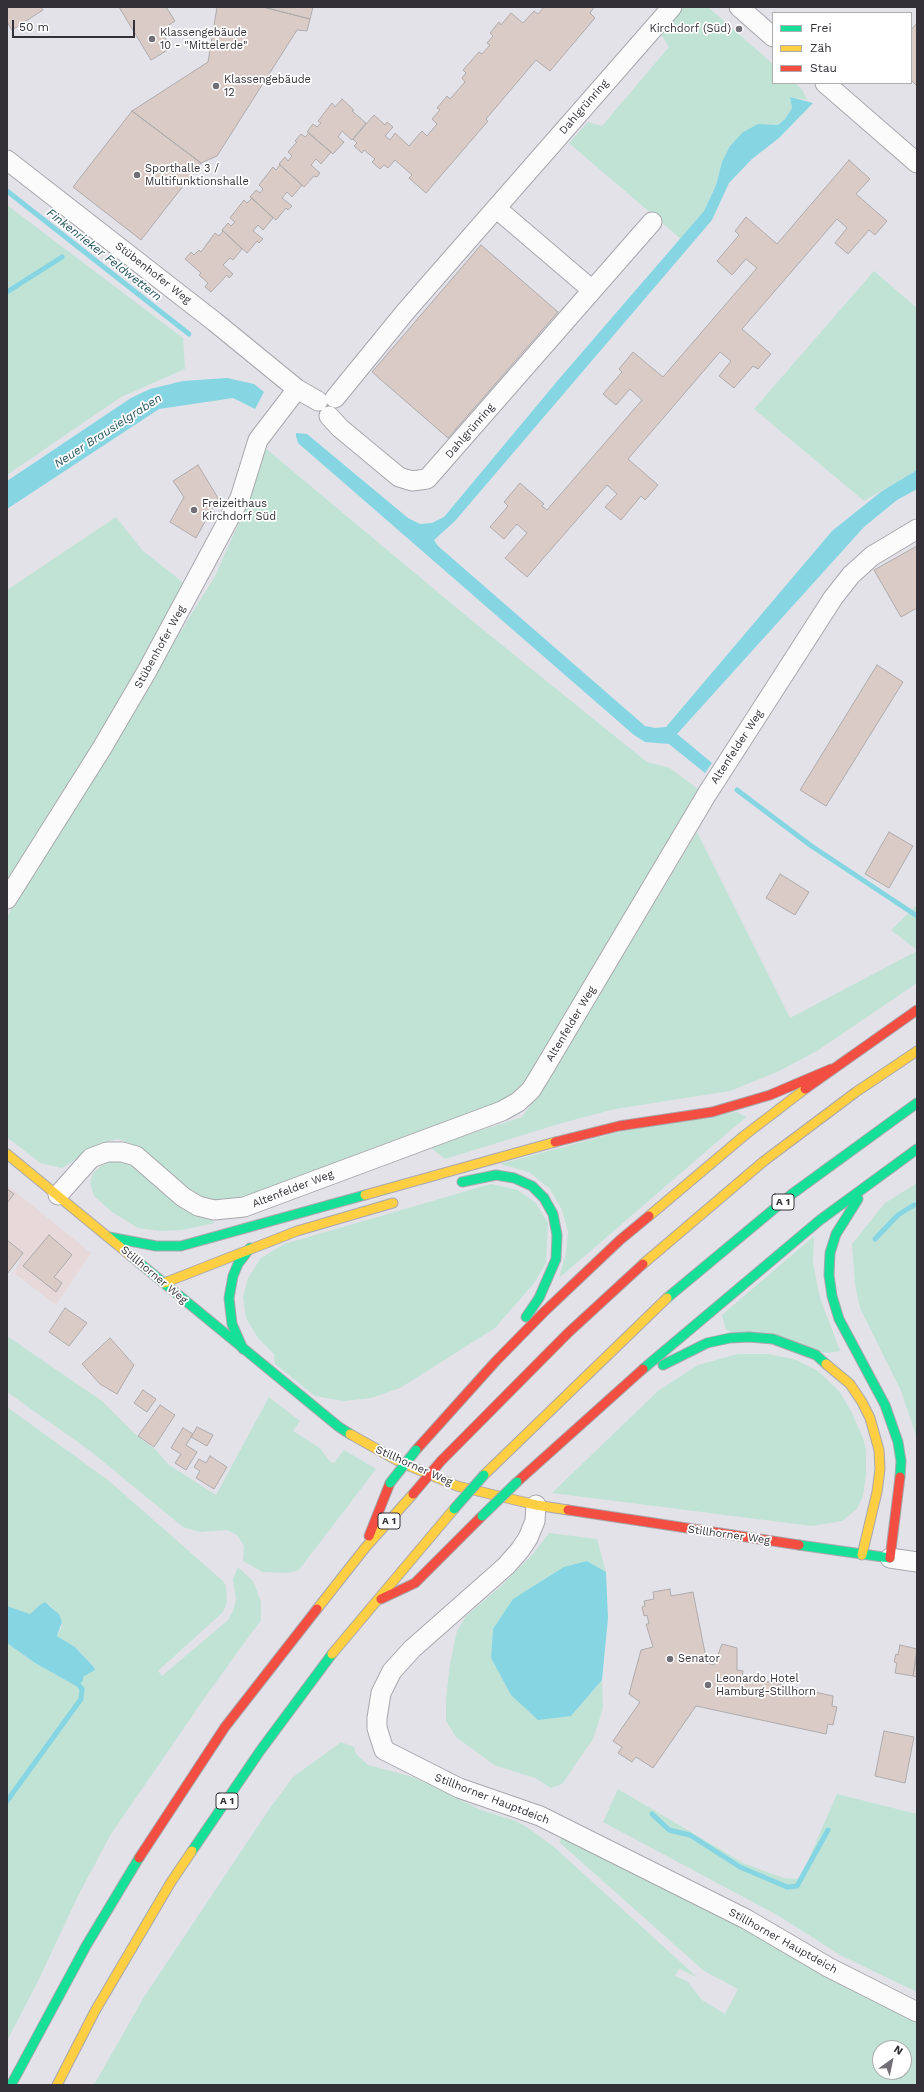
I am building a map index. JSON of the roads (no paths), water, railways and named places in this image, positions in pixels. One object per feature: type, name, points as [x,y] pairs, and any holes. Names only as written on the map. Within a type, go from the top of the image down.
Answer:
[{"type":"main road","points":[[365,1548],[390,1483],[416,1450],[496,1361],[545,1311],[620,1240],[727,1150],[831,1069],[917,1010]]},
{"type":"main road","name":"A 1","points":[[10,2085],[86,1946],[153,1835],[225,1727],[365,1548],[441,1461],[568,1333],[672,1238],[764,1161],[856,1092],[917,1051]]},
{"type":"main road","points":[[109,1237],[156,1246],[181,1246],[583,1134],[619,1126],[712,1112],[770,1095],[831,1069]]},
{"type":"main road","name":"A 1","points":[[58,2085],[95,2011],[171,1882],[260,1751],[324,1664],[374,1602],[454,1509],[484,1476],[655,1308],[792,1194],[917,1103]]},
{"type":"main road","points":[[374,1602],[415,1583],[517,1482],[620,1389],[820,1220],[882,1173],[917,1149]]},
{"type":"main road","name":"Stillhorner Weg","points":[[7,1154],[339,1427],[400,1462],[457,1486],[536,1505],[890,1558]]},
{"type":"main road","points":[[882,1173],[856,1201],[845,1217],[830,1253],[829,1274],[832,1296],[839,1319],[885,1405],[898,1442],[901,1461],[900,1480],[890,1558]]},
{"type":"main road","points":[[455,1184],[496,1175],[514,1178],[532,1186],[544,1198],[553,1214],[557,1235],[556,1259],[549,1278],[539,1298],[496,1361]]},
{"type":"main road","points":[[164,1283],[250,1248],[297,1231],[402,1200]]},
{"type":"main road","points":[[172,1257],[181,1246]]},
{"type":"main road","points":[[243,1349],[232,1324],[228,1298],[233,1276],[238,1264],[250,1248]]},
{"type":"main road","points":[[164,1283],[167,1270]]},
{"type":"main road","points":[[620,1389],[706,1343],[730,1338],[749,1337],[773,1339],[816,1355],[850,1384],[862,1402],[875,1432],[880,1469],[877,1492],[862,1555]]},
{"type":"street","name":"Dahlgrünring","points":[[327,399],[672,7]]},
{"type":"street","points":[[739,7],[772,36]]},
{"type":"street","points":[[826,84],[917,163]]},
{"type":"street","name":"Stübenhofer Weg","points":[[7,160],[215,322],[297,389],[327,399]]},
{"type":"street","points":[[496,208],[592,290]]},
{"type":"street","name":"Dahlgrünring","points":[[327,399],[338,401],[338,409],[329,416],[340,428],[399,477],[412,481],[427,479],[652,222]]},
{"type":"street","name":"Stübenhofer Weg","points":[[7,899],[102,748],[147,671],[240,498],[258,440],[297,389]]},
{"type":"street","name":"Altenfelder Weg","points":[[58,1196],[91,1158],[107,1152],[122,1152],[136,1156],[183,1197],[198,1206],[214,1210],[244,1207],[502,1111],[518,1102],[531,1090],[707,794],[833,598],[851,575],[872,556],[917,529]]},
{"type":"street","name":"Stillhorner Hauptdeich","points":[[536,1505],[535,1521],[528,1538],[520,1550],[506,1566],[412,1649],[392,1671],[381,1693],[377,1718],[377,1728],[384,1750],[459,1788],[540,1816],[746,1919],[828,1967],[917,2012]]},
{"type":"street","name":"Stillhorner Weg","points":[[890,1558],[917,1562]]},
{"type":"water","points":[[790,97],[813,103],[779,138],[752,159],[729,183],[712,220],[455,521],[434,540],[438,546],[645,726],[655,728],[666,727],[832,531],[882,491],[917,470],[917,489],[897,500],[864,527],[677,734],[712,763],[705,773],[669,744],[645,742],[634,735],[298,443],[296,433],[307,434],[408,518],[420,524],[432,523],[444,517],[559,379],[704,211],[716,185],[722,162],[730,146],[743,132],[758,124],[778,125],[785,119],[792,108]]},
{"type":"water","name":"Neuer Brausielgraben","points":[[227,378],[254,384],[264,392],[255,409],[233,398],[159,409],[7,509],[7,481],[131,398],[150,389],[183,381]]},
{"type":"water","points":[[587,1561],[606,1572],[608,1618],[602,1680],[571,1716],[538,1720],[511,1695],[491,1658],[493,1629],[513,1599],[564,1567]]},
{"type":"water","points":[[45,1602],[59,1614],[62,1622],[57,1636],[75,1647],[94,1667],[95,1670],[83,1677],[83,1681],[76,1686],[35,1663],[7,1643],[7,1606],[30,1614]]},
{"type":"waterway","name":"Finkenrieker Feldwettern","points":[[7,191],[189,334]]},
{"type":"waterway","points":[[7,292],[62,257]]},
{"type":"waterway","points":[[737,790],[810,845],[917,916]]},
{"type":"waterway","points":[[875,1239],[898,1215],[914,1205]]},
{"type":"waterway","points":[[7,1801],[81,1699],[82,1689],[74,1679]]},
{"type":"waterway","points":[[652,1814],[669,1830],[690,1835],[740,1867],[787,1887],[797,1886],[828,1830]]},
{"type":"place","name":"Kirchdorf (Süd)","points":[[739,29]]},
{"type":"place","name":"Klassengebäude 10 - \"Mittelerde\"","points":[[152,39]]},
{"type":"place","name":"Klassengebäude 12","points":[[216,86]]},
{"type":"place","name":"Sporthalle 3 / Multifunktionshalle","points":[[137,175]]},
{"type":"place","name":"Freizeithaus Kirchdorf Süd","points":[[194,510]]},
{"type":"place","name":"Senator","points":[[670,1659]]},
{"type":"place","name":"Leonardo Hotel Hamburg-Stillhorn","points":[[708,1685]]}]
